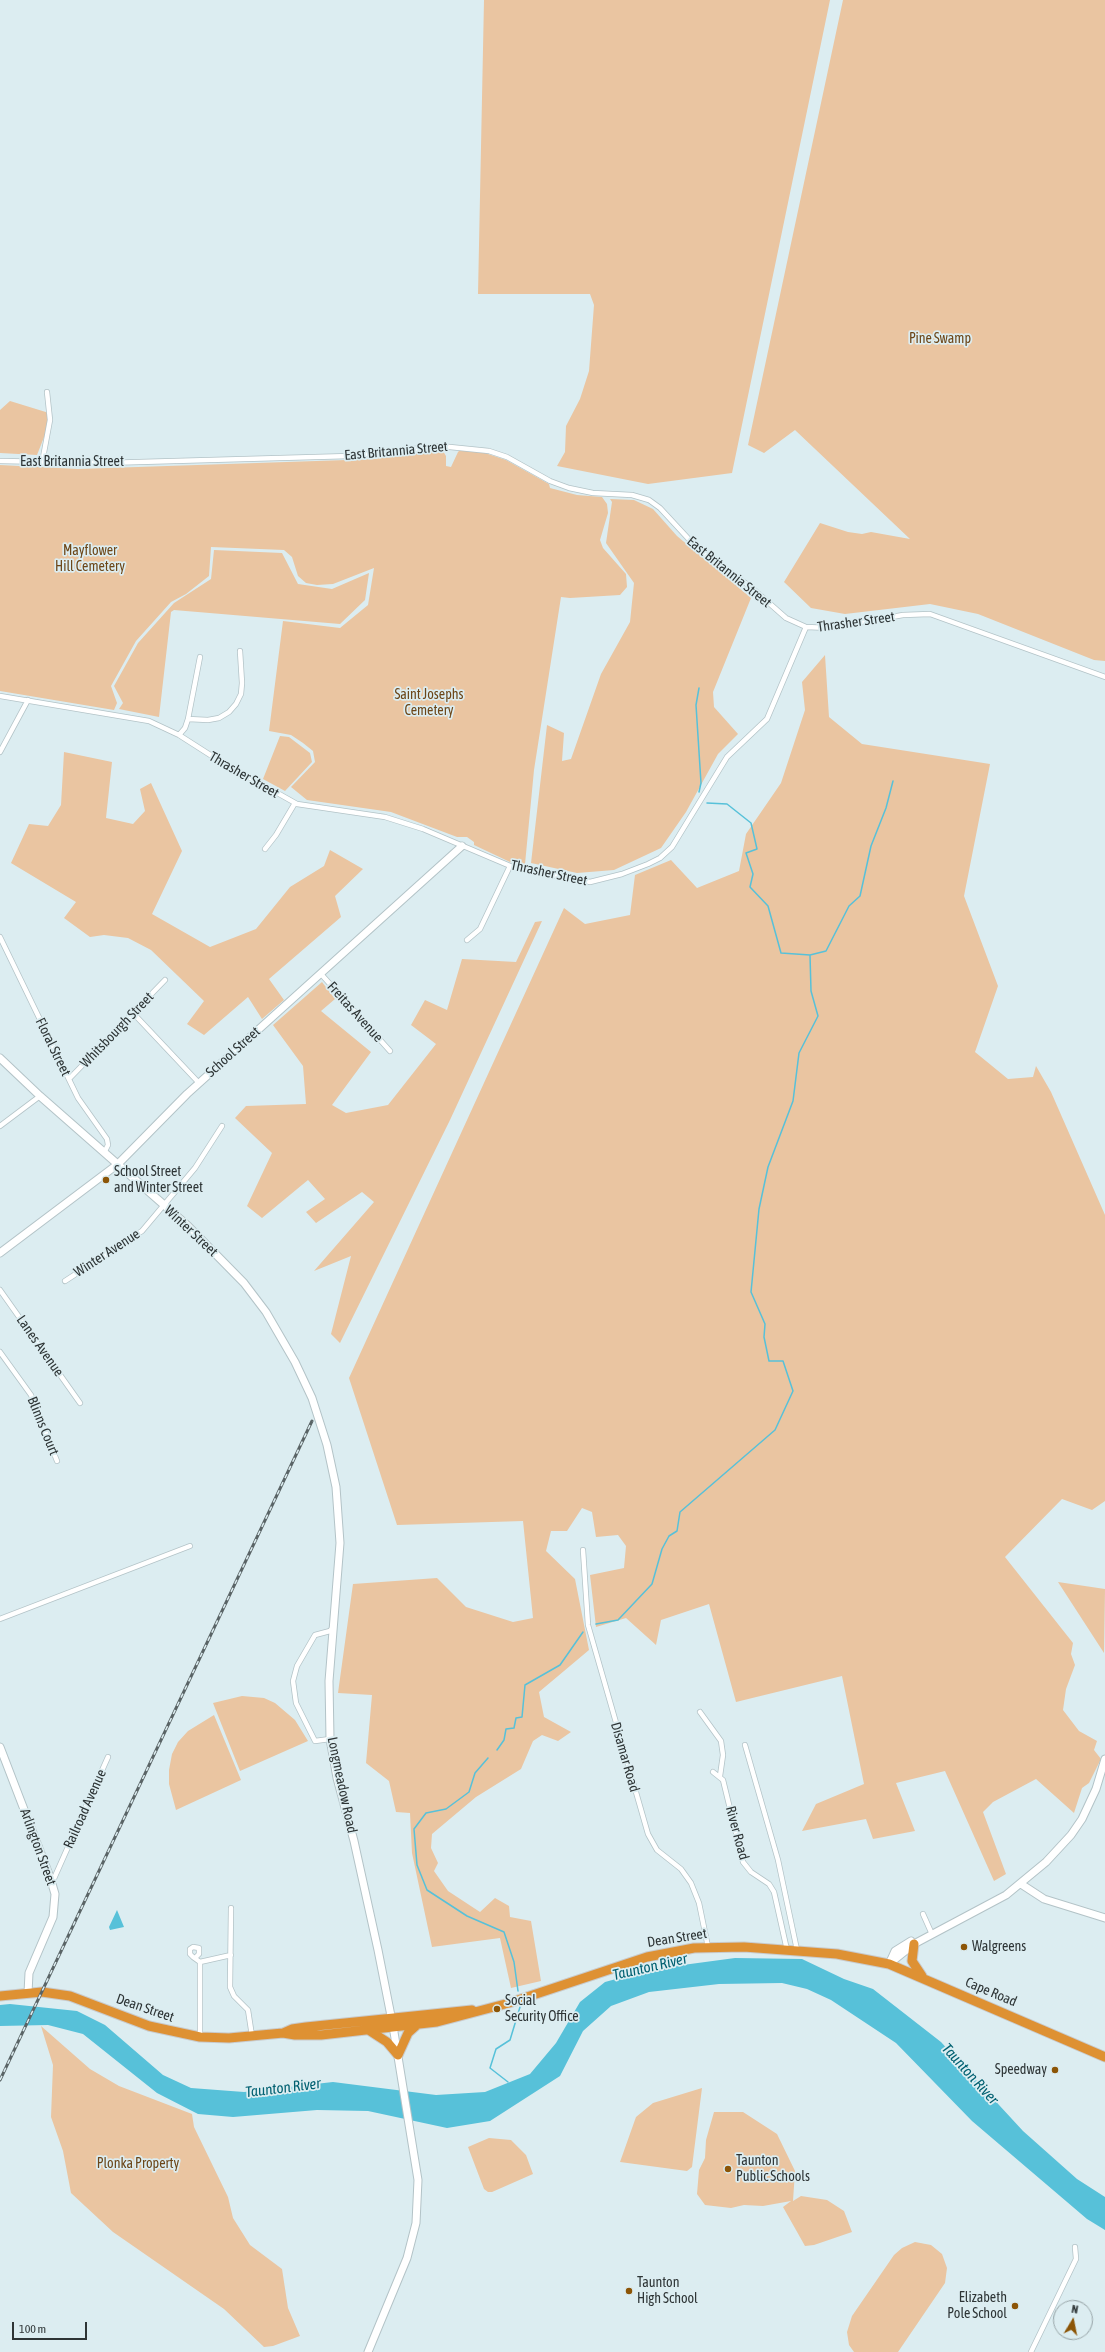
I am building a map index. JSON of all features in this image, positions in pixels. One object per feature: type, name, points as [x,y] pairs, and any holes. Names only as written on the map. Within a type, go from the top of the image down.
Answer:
[{"type":"highway","points":[[914,1944],[911,1952],[913,1964],[917,1972],[928,1980]]},
{"type":"highway","name":"Dean Street","points":[[284,2033],[296,2028],[392,2022],[418,2024],[456,2018],[476,2010],[509,2003],[647,1957],[708,1947],[792,1950],[843,1955],[889,1964]]},
{"type":"highway","name":"Cape Road","points":[[889,1964],[1105,2057]]},
{"type":"highway","name":"Dean Street","points":[[0,1996],[48,1992],[75,1997],[149,2026],[200,2037],[252,2036],[284,2033],[307,2035],[367,2029],[392,2022],[466,2009],[476,2010]]},
{"type":"highway","points":[[367,2029],[387,2042],[398,2055],[408,2033],[418,2024]]},
{"type":"street","points":[[42,463],[50,420],[47,392]]},
{"type":"street","name":"East Britannia Street","points":[[0,461],[104,463],[350,456],[435,447],[489,451],[507,457],[550,481],[569,488],[593,493],[632,495],[649,500],[660,508],[697,548],[752,588],[786,618],[806,628]]},
{"type":"street","name":"Thrasher Street","points":[[0,696],[143,720],[178,735],[215,758],[295,803],[385,817],[423,829],[510,866],[570,880],[593,882],[622,874],[663,856],[678,840],[727,757],[767,719],[806,628],[829,628],[908,614],[930,614],[1105,677]]},
{"type":"street","points":[[188,719],[208,720],[219,718],[236,704],[241,694],[242,683],[240,651]]},
{"type":"street","points":[[178,735],[185,728],[188,719],[200,657]]},
{"type":"street","points":[[0,752],[28,700]]},
{"type":"street","points":[[265,849],[276,835],[295,803]]},
{"type":"street","name":"School Street","points":[[0,1253],[118,1164],[199,1083],[462,846]]},
{"type":"street","points":[[467,940],[480,929],[510,866]]},
{"type":"street","name":"Floral Street","points":[[0,937],[78,1098],[107,1140],[108,1145],[104,1153]]},
{"type":"street","name":"Freitas Avenue","points":[[321,974],[390,1051]]},
{"type":"street","name":"Whitsbourgh Street","points":[[69,1079],[165,980]]},
{"type":"street","points":[[133,1013],[199,1083]]},
{"type":"street","name":"Winter Street","points":[[0,1058],[40,1096],[118,1164],[217,1254],[260,1304],[295,1362],[320,1422]]},
{"type":"street","points":[[0,1126],[40,1096]]},
{"type":"street","name":"Winter Avenue","points":[[65,1281],[137,1236],[195,1168],[222,1126]]},
{"type":"street","name":"Lanes Avenue","points":[[0,1290],[80,1403]]},
{"type":"street","name":"Blinns Court","points":[[0,1352],[29,1390],[57,1461]]},
{"type":"street","name":"Longmeadow Road","points":[[320,1422],[332,1466],[339,1521],[340,1560],[328,1696],[330,1739],[337,1778],[366,1892],[392,2022],[418,2180],[416,2223],[402,2272],[368,2352]]},
{"type":"street","points":[[0,1619],[190,1546]]},
{"type":"street","name":"Disamar Road","points":[[583,1550],[588,1625],[648,1834],[657,1850],[681,1869],[691,1883],[699,1903],[708,1947]]},
{"type":"street","points":[[330,1739],[315,1741],[296,1703],[293,1681],[297,1666],[315,1635],[330,1631],[334,1627]]},
{"type":"street","name":"River Road","points":[[700,1712],[721,1741],[723,1755],[720,1776],[723,1780],[743,1862],[751,1872],[768,1884],[774,1892],[792,1950]]},
{"type":"street","points":[[745,1745],[778,1860],[792,1950]]},
{"type":"street","name":"Arlington Street","points":[[0,1746],[52,1883],[55,1898],[53,1917],[29,1973],[28,1993]]},
{"type":"street","name":"Railroad Avenue","points":[[52,1883],[108,1757]]},
{"type":"street","points":[[889,1964],[914,1944],[1006,1895],[1021,1884],[1054,1854],[1076,1827],[1090,1802],[1105,1759]]},
{"type":"street","points":[[713,1772],[720,1776]]},
{"type":"street","points":[[1021,1884],[1044,1898],[1105,1918]]},
{"type":"street","points":[[231,1908],[230,1987],[234,1996],[248,2010],[252,2036]]},
{"type":"street","points":[[923,1914],[930,1932]]},
{"type":"street","points":[[889,1964],[895,1951],[899,1947],[930,1932],[952,1924]]},
{"type":"street","points":[[200,1962],[231,1955]]},
{"type":"street","points":[[195,1958],[200,1962]]},
{"type":"street","points":[[200,1962],[200,2037]]},
{"type":"street","points":[[1031,2352],[1076,2259],[1076,2247]]},
{"type":"green space","points":[[484,0],[830,0],[732,473],[648,484],[557,466],[565,452],[566,426],[580,399],[589,371],[594,305],[590,294],[478,294]]},
{"type":"green space","name":"Pine Swamp","points":[[843,0],[1105,0],[1105,661],[1094,660],[978,614],[930,604],[845,614],[811,608],[784,582],[820,523],[848,532],[862,534],[871,532],[910,539],[795,430],[764,453],[748,445]]},
{"type":"green space","points":[[10,401],[49,413],[48,427],[37,455],[0,453],[0,410]]},
{"type":"green space","points":[[460,450],[485,453],[506,460],[549,484],[550,488],[577,495],[602,497],[607,504],[608,513],[600,540],[603,548],[626,574],[627,587],[620,595],[570,598],[561,597],[534,770],[525,864],[510,862],[474,845],[474,842],[467,837],[457,837],[391,812],[307,800],[291,787],[315,762],[313,751],[303,743],[291,735],[269,731],[283,621],[340,628],[368,605],[374,568],[333,584],[317,585],[306,583],[298,576],[292,557],[284,550],[211,547],[209,576],[186,594],[171,602],[136,641],[111,686],[117,703],[114,710],[0,691],[0,465],[78,469],[376,459],[395,455],[443,451],[446,456],[446,466],[451,467]]},
{"type":"green space","points":[[610,499],[634,500],[653,509],[677,536],[751,598],[713,692],[714,707],[738,734],[718,754],[686,812],[661,848],[614,870],[577,873],[531,863],[547,725],[564,733],[562,761],[571,759],[601,674],[630,622],[634,583],[606,543],[612,502]]},
{"type":"green space","points":[[214,550],[282,553],[298,584],[332,589],[369,573],[365,600],[340,624],[174,610],[171,612],[159,717],[119,709],[123,703],[114,686],[138,643],[174,603],[211,579]]},
{"type":"green space","points":[[825,655],[829,717],[862,744],[990,764],[964,896],[998,986],[975,1052],[1008,1079],[1033,1077],[1036,1066],[1051,1092],[1105,1215],[1105,1501],[1092,1510],[1062,1499],[1005,1557],[1073,1643],[1071,1654],[1075,1665],[1066,1689],[1063,1710],[1079,1731],[1097,1741],[1094,1750],[1101,1759],[1089,1783],[1082,1788],[1074,1813],[1036,1779],[993,1802],[983,1812],[1006,1874],[994,1881],[945,1771],[896,1783],[915,1831],[873,1839],[866,1819],[802,1831],[816,1804],[864,1784],[842,1676],[736,1702],[709,1604],[661,1620],[656,1645],[626,1618],[596,1627],[590,1575],[624,1568],[626,1546],[618,1535],[596,1537],[592,1512],[582,1508],[567,1531],[551,1531],[546,1551],[575,1579],[589,1650],[539,1692],[544,1717],[571,1732],[558,1741],[542,1735],[533,1741],[521,1769],[476,1797],[432,1834],[431,1848],[438,1863],[434,1871],[448,1891],[480,1912],[495,1898],[509,1906],[510,1917],[531,1921],[541,1981],[511,1988],[500,1938],[432,1947],[412,1853],[410,1813],[396,1812],[389,1781],[366,1763],[372,1695],[338,1693],[353,1584],[437,1578],[466,1607],[513,1622],[533,1618],[523,1521],[397,1525],[349,1378],[564,908],[585,924],[630,915],[635,875],[671,860],[697,888],[739,871],[746,834],[781,783],[805,710],[802,682]]},
{"type":"green space","points":[[280,736],[289,737],[310,753],[312,762],[285,791],[263,779]]},
{"type":"green space","points":[[64,752],[112,762],[106,818],[133,824],[145,811],[140,789],[151,783],[182,851],[152,914],[210,947],[256,929],[290,887],[324,866],[330,850],[363,869],[335,896],[341,917],[269,979],[284,1000],[262,1019],[248,997],[204,1035],[187,1024],[204,1001],[151,950],[128,938],[104,935],[90,937],[64,918],[76,902],[11,863],[29,824],[48,826],[61,805]]},
{"type":"green space","points":[[542,921],[450,1120],[340,1343],[331,1334],[351,1256],[314,1271],[374,1202],[362,1192],[316,1223],[306,1212],[325,1199],[308,1180],[262,1218],[247,1206],[272,1153],[235,1118],[246,1106],[306,1104],[303,1066],[273,1025],[322,982],[335,999],[321,1011],[371,1052],[332,1105],[346,1113],[388,1105],[436,1044],[411,1025],[425,1000],[447,1010],[462,959],[516,962],[535,922]]},
{"type":"green space","points":[[1058,1582],[1105,1589],[1104,1653]]},
{"type":"green space","points":[[242,1696],[264,1698],[275,1703],[295,1720],[308,1741],[240,1771],[213,1703]]},
{"type":"green space","points":[[214,1715],[241,1780],[176,1810],[169,1784],[169,1770],[172,1754],[178,1742],[188,1731]]},
{"type":"green space","name":"Plonka Property","points":[[41,2026],[90,2069],[119,2086],[192,2114],[194,2127],[228,2197],[233,2218],[250,2245],[282,2269],[288,2308],[300,2336],[273,2346],[264,2347],[224,2309],[113,2232],[71,2193],[63,2151],[51,2117],[53,2065]]},
{"type":"green space","points":[[702,2088],[692,2167],[687,2171],[620,2162],[636,2117],[653,2103]]},
{"type":"green space","points":[[714,2112],[743,2112],[777,2134],[795,2171],[793,2201],[801,2196],[827,2200],[844,2211],[852,2232],[814,2245],[805,2246],[783,2207],[791,2201],[763,2206],[744,2205],[731,2208],[705,2205],[697,2194],[699,2170],[705,2158],[706,2140]]},
{"type":"green space","points":[[489,2138],[511,2140],[526,2155],[533,2174],[492,2192],[488,2192],[484,2189],[468,2147]]},
{"type":"green space","points":[[915,2242],[931,2245],[942,2254],[947,2268],[945,2283],[898,2352],[854,2352],[849,2345],[847,2332],[852,2316],[894,2255],[902,2248]]},
{"type":"water","points":[[117,1910],[124,1927],[110,1930],[109,1927]]},
{"type":"water","name":"Taunton River","points":[[735,1958],[802,1959],[844,1979],[873,1989],[941,2042],[1023,2131],[1077,2179],[1105,2197],[1105,2230],[1087,2219],[972,2121],[896,2043],[831,2000],[807,1989],[782,1983],[719,1984],[649,1992],[611,2006],[583,2031],[560,2076],[490,2121],[447,2128],[368,2111],[317,2110],[233,2117],[198,2114],[157,2093],[83,2034],[48,2025],[0,2026],[0,2005],[10,2004],[77,2011],[105,2025],[163,2075],[191,2088],[244,2092],[333,2082],[436,2095],[485,2092],[530,2074],[556,2043],[580,2002],[605,1982],[653,1969]]},
{"type":"waterway","points":[[699,688],[696,705],[701,783],[699,792]]},
{"type":"waterway","points":[[596,1624],[618,1620],[652,1584],[662,1549],[669,1536],[677,1531],[680,1512],[775,1430],[793,1391],[783,1361],[769,1361],[764,1337],[765,1324],[751,1292],[759,1209],[768,1167],[793,1101],[799,1053],[818,1016],[811,991],[810,955],[826,951],[849,906],[860,896],[871,846],[886,808],[893,781]]},
{"type":"waterway","points":[[707,803],[727,804],[751,823],[757,849],[746,853],[753,874],[750,887],[768,906],[781,953],[810,955]]},
{"type":"waterway","points":[[497,1750],[504,1740],[506,1729],[514,1728],[516,1718],[522,1717],[525,1685],[560,1665],[583,1632]]},
{"type":"waterway","points":[[488,1758],[475,1773],[469,1792],[446,1809],[426,1813],[414,1829],[417,1865],[427,1890],[467,1916],[504,1932],[514,1962],[518,1991]]},
{"type":"waterway","points":[[508,2082],[490,2068],[496,2049],[510,2040],[520,2007]]},
{"type":"railway","points":[[0,2080],[312,1421]]},
{"type":"place","name":"School Street and Winter Street","points":[[106,1180]]},
{"type":"place","name":"Walgreens","points":[[964,1947]]},
{"type":"place","name":"Social Security Office","points":[[497,2009]]},
{"type":"place","name":"Speedway","points":[[1055,2070]]},
{"type":"place","name":"Taunton Public Schools","points":[[728,2169]]},
{"type":"place","name":"Taunton High School","points":[[629,2291]]},
{"type":"place","name":"Elizabeth Pole School","points":[[1015,2306]]},
{"type":"park label","name":"Mayflower Hill Cemetery","points":[[90,560]]},
{"type":"park label","name":"Saint Josephs Cemetery","points":[[429,704]]}]
